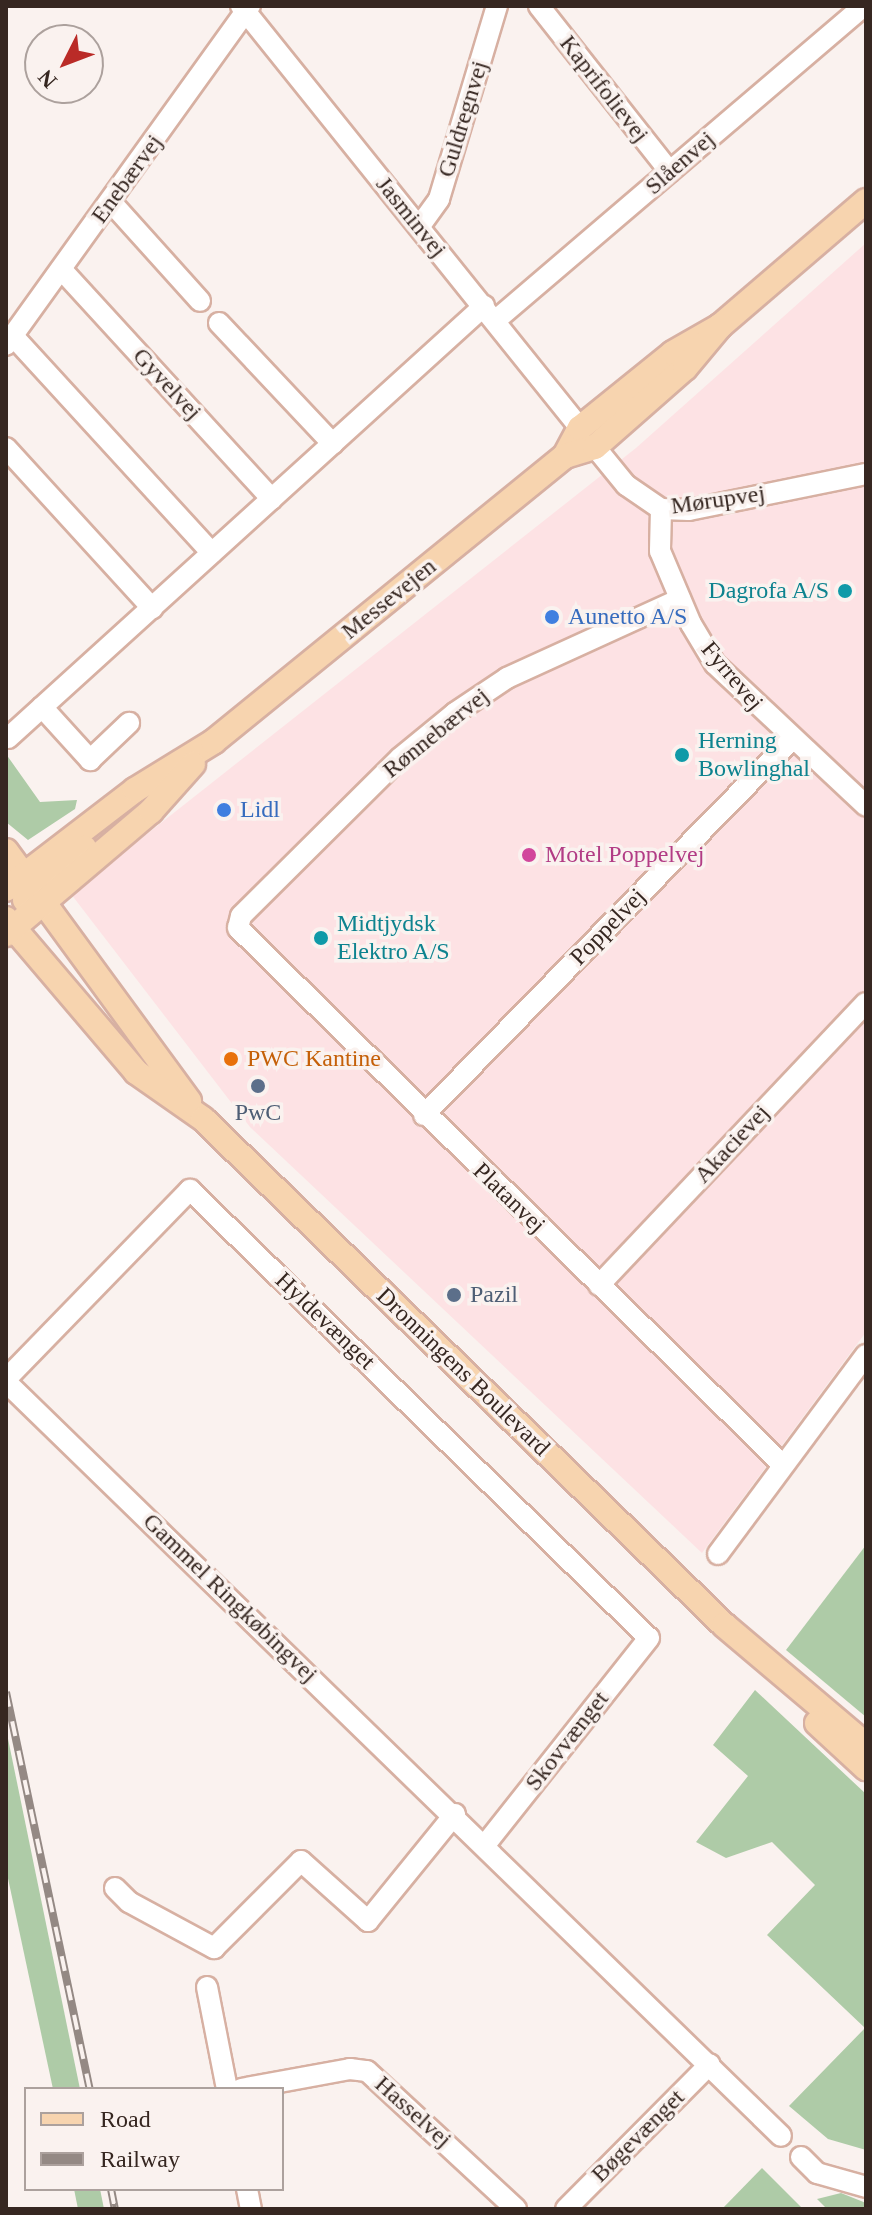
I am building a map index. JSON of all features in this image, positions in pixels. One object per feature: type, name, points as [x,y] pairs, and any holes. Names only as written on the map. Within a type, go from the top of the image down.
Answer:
[{"type":"main road","name":"Messevejen","points":[[16,903],[165,771],[213,742],[587,438],[685,368],[720,326],[866,201]]},
{"type":"main road","name":"Messevejen","points":[[16,903],[151,811],[213,742]]},
{"type":"main road","name":"Dronningens Boulevard","points":[[6,851],[16,903],[136,1072],[203,1119]]},
{"type":"main road","name":"Dronningens Boulevard","points":[[16,903],[110,1017],[155,1055],[203,1119],[724,1625],[866,1745]]},
{"type":"main road","name":"Dronningens Boulevard","points":[[724,1625],[761,1669],[866,1768]]},
{"type":"street","name":"Guldregnvej","points":[[419,227],[439,199],[497,6]]},
{"type":"street","name":"Kaprifolievej","points":[[539,6],[670,172]]},
{"type":"street","name":"Slåenvej","points":[[490,313],[670,172],[863,6]]},
{"type":"street","name":"Jasminvej","points":[[246,8],[587,438]]},
{"type":"street","name":"Enebærvej","points":[[9,340],[111,202],[246,8]]},
{"type":"street","points":[[111,202],[200,301]]},
{"type":"street","name":"Gyvelvej","points":[[61,269],[272,499]]},
{"type":"street","points":[[8,738],[333,444],[490,313]]},
{"type":"street","points":[[219,323],[333,444]]},
{"type":"street","points":[[9,340],[212,553]]},
{"type":"street","name":"Mørupvej","points":[[587,438],[626,485],[661,509],[689,510],[866,474]]},
{"type":"street","points":[[6,448],[152,608]]},
{"type":"street","name":"Fyrrevej","points":[[661,509],[660,551],[680,599],[715,664],[791,740],[866,806]]},
{"type":"street","name":"Rønnebærvej","points":[[238,928],[241,916],[400,758],[455,713],[507,678],[680,599]]},
{"type":"street","points":[[42,707],[90,760],[129,723]]},
{"type":"street","name":"Poppelvej","points":[[424,1115],[791,740]]},
{"type":"street","name":"Platanvej","points":[[238,928],[424,1115],[783,1465]]},
{"type":"street","name":"Akacievej","points":[[599,1285],[866,1003]]},
{"type":"street","name":"Hyldevænget","points":[[6,1381],[190,1190],[649,1638]]},
{"type":"street","points":[[718,1554],[866,1355]]},
{"type":"street","name":"Gammel Ringkøbingvej","points":[[6,1381],[455,1814],[781,2136]]},
{"type":"street","name":"Skovvænget","points":[[485,1845],[649,1638]]},
{"type":"street","points":[[115,1888],[129,1902],[214,1948],[301,1861],[368,1921],[455,1814]]},
{"type":"street","points":[[207,1987],[227,2087]]},
{"type":"street","name":"Bøgevænget","points":[[566,2209],[710,2064]]},
{"type":"street","name":"Hasselvej","points":[[251,2087],[337,2070],[367,2071],[516,2209]]},
{"type":"street","points":[[801,2157],[817,2173],[866,2187]]},
{"type":"shaded area","points":[[866,243],[866,1332],[702,1553],[250,1127],[71,894],[636,448]]},
{"type":"green space","points":[[6,754],[40,802],[77,800],[75,809],[28,840],[6,822]]},
{"type":"green space","points":[[866,1545],[866,1717],[786,1650]]},
{"type":"green space","points":[[755,1690],[866,1794],[866,2150],[828,2139],[789,2106],[865,2028],[767,1935],[815,1885],[772,1842],[726,1858],[696,1842],[748,1776],[713,1745]]},
{"type":"green space","points":[[6,1729],[80,2087],[53,2087],[6,1869]]},
{"type":"green space","points":[[762,2168],[803,2209],[722,2209]]},
{"type":"green space","points":[[74,2191],[100,2191],[104,2209],[78,2209]]},
{"type":"green space","points":[[841,2193],[866,2203],[866,2209],[827,2209],[817,2199]]},
{"type":"railway","points":[[6,1692],[90,2087]]},
{"type":"railway","points":[[111,2191],[115,2209]]},
{"type":"place","name":"Dagrofa A/S","points":[[845,591]]},
{"type":"place","name":"Aunetto A/S","points":[[552,617]]},
{"type":"place","name":"Herning Bowlinghal","points":[[682,755]]},
{"type":"place","name":"Lidl","points":[[224,810]]},
{"type":"place","name":"Motel Poppelvej","points":[[529,855]]},
{"type":"place","name":"Midtjydsk Elektro A/S","points":[[321,938]]},
{"type":"place","name":"PWC Kantine","points":[[231,1059]]},
{"type":"place","name":"PwC","points":[[258,1086]]},
{"type":"place","name":"Pazil","points":[[454,1295]]}]
